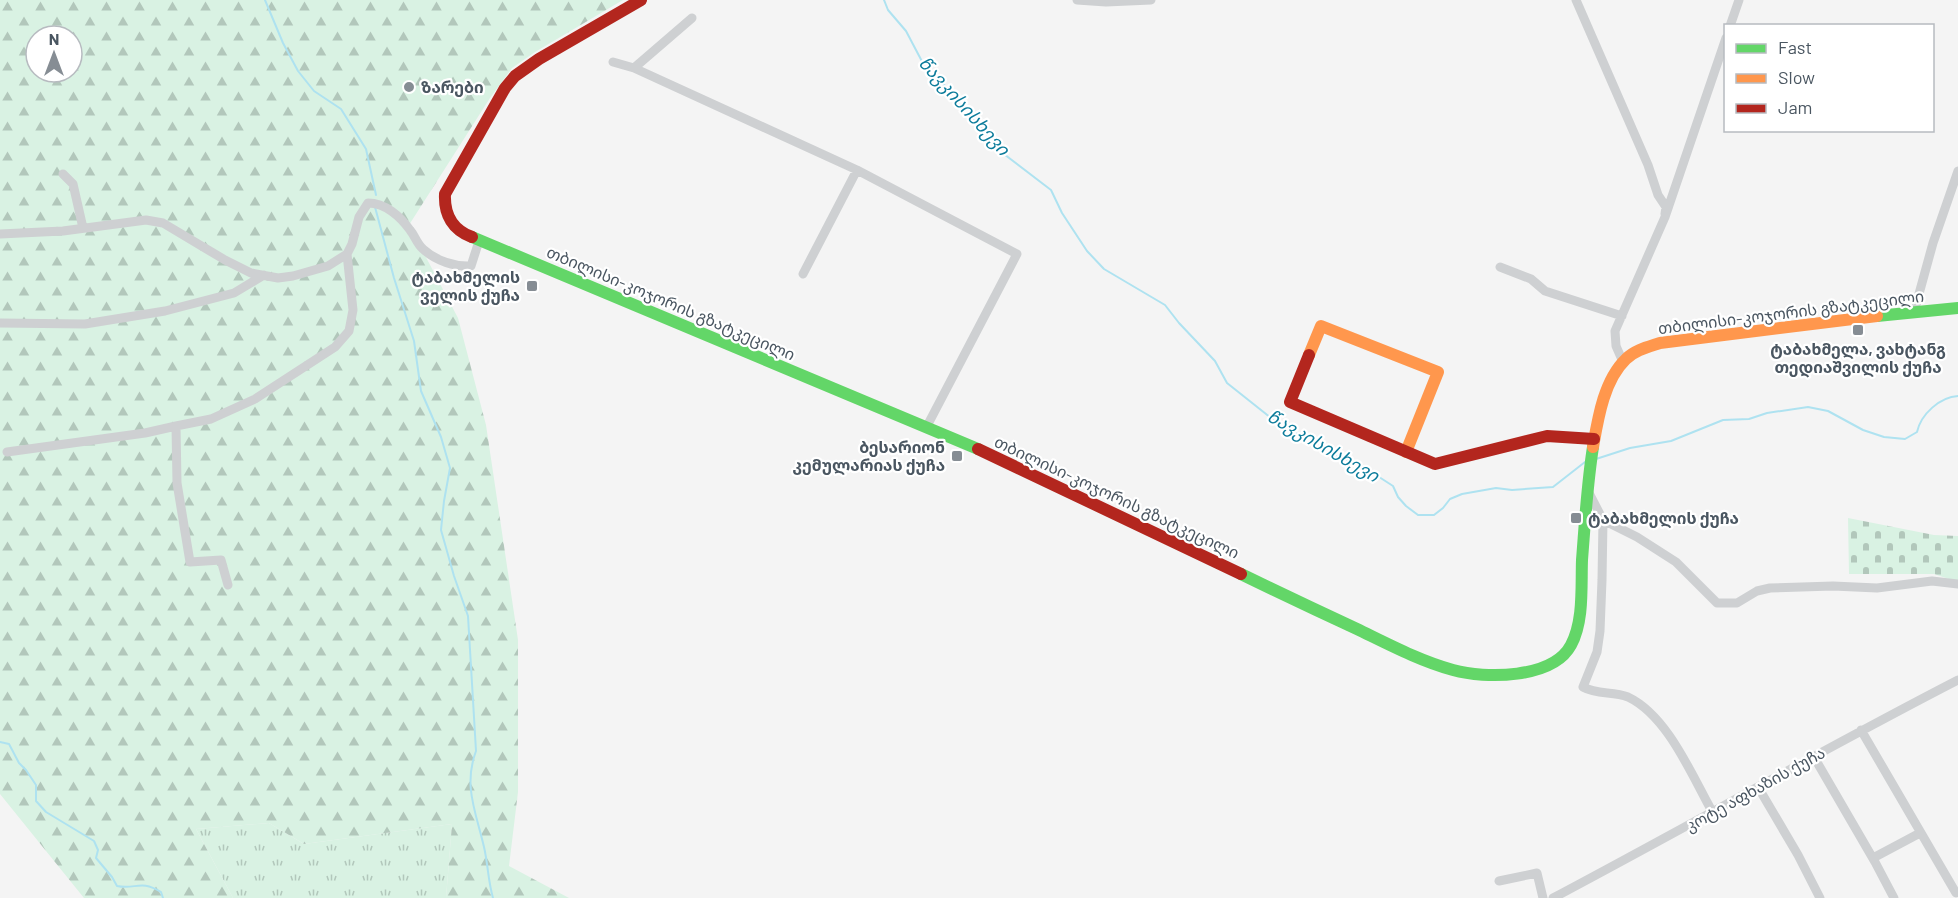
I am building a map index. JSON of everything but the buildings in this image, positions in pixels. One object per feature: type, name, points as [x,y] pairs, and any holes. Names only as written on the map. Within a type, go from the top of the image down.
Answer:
[{"type":"main road","name":"თბილისი-კოჯორის გზატკეცილი","points":[[641,0],[539,58],[514,76],[445,194],[445,212],[451,224],[461,233],[973,446],[1418,658],[1455,671],[1484,674],[1540,669],[1565,655],[1572,643],[1579,611],[1594,439],[1611,380],[1623,362],[1641,349],[1660,343],[1958,308]]},
{"type":"main road","points":[[1406,452],[1438,372],[1321,326],[1290,402],[1406,452],[1435,464],[1547,436],[1594,439]]},
{"type":"street","points":[[1077,0],[1128,2],[1151,0]]},
{"type":"street","points":[[1576,0],[1648,165],[1658,195],[1666,207],[1665,217]]},
{"type":"street","points":[[1731,24],[1738,0]]},
{"type":"street","points":[[634,68],[692,18]]},
{"type":"street","points":[[1623,362],[1617,346],[1615,331],[1665,217],[1724,41]]},
{"type":"street","points":[[613,62],[634,68],[857,171],[1017,254],[926,428]]},
{"type":"street","points":[[803,274],[857,171]]},
{"type":"street","points":[[1914,312],[1933,243],[1958,171]]},
{"type":"street","points":[[63,174],[73,184],[83,228]]},
{"type":"street","points":[[0,234],[83,228],[146,220],[163,223],[251,273],[278,278],[304,274],[328,266],[347,254],[359,217],[368,203],[378,203],[393,212],[409,228],[422,248],[436,259],[453,265],[471,266],[479,241]]},
{"type":"street","points":[[7,452],[211,419],[255,399],[335,347],[349,331],[353,310],[347,254]]},
{"type":"street","points":[[1500,267],[1531,279],[1545,291],[1622,316]]},
{"type":"street","points":[[0,323],[85,324],[165,310],[234,293],[264,275]]},
{"type":"street","points":[[176,426],[177,483],[190,562],[221,560],[228,585]]},
{"type":"street","points":[[1588,491],[1603,520],[1600,631],[1597,652],[1583,687],[1592,692],[1628,697],[1656,717],[1674,743],[1713,813]]},
{"type":"street","points":[[1603,520],[1637,537],[1676,562],[1717,603],[1737,603],[1757,591],[1770,588],[1833,586],[1877,588],[1932,581],[1958,584]]},
{"type":"street","name":"კოტე აფხაზის ქუჩა","points":[[1553,898],[1713,813],[1861,730],[1958,680]]},
{"type":"street","points":[[1861,730],[1956,893]]},
{"type":"street","points":[[1814,757],[1894,898]]},
{"type":"street","points":[[1758,787],[1820,898]]},
{"type":"street","points":[[1873,858],[1920,833]]},
{"type":"street","points":[[1499,881],[1537,873],[1544,898]]},
{"type":"green space","points":[[0,0],[623,0],[512,68],[490,98],[409,225],[458,318],[486,425],[518,640],[518,792],[509,866],[569,898],[446,898],[452,824],[304,844],[269,823],[196,829],[233,898],[84,898],[0,794]]},
{"type":"green space","points":[[1848,518],[1934,535],[1958,536],[1958,582],[1934,574],[1849,574]]},
{"type":"green space","points":[[269,823],[304,844],[452,824],[446,898],[233,898],[196,829]]},
{"type":"waterway","points":[[265,0],[283,43],[298,71],[314,91],[341,109],[366,149],[376,195]]},
{"type":"waterway","name":"წავკისისხევი","points":[[884,0],[888,10],[906,31],[926,69],[943,83],[965,114],[980,125],[996,148],[1051,190],[1062,213],[1087,251],[1104,269],[1165,305],[1215,361],[1227,383],[1280,425],[1306,442],[1359,464],[1393,486],[1398,497],[1418,515],[1434,515],[1450,499],[1462,494],[1496,488],[1512,490],[1553,487],[1585,462]]},
{"type":"waterway","points":[[375,207],[414,341],[421,391],[441,437],[450,468],[441,530],[468,616],[476,751],[472,764],[471,788],[493,898]]},
{"type":"waterway","name":"წავკისისხევი","points":[[1596,459],[1630,448],[1671,441],[1723,420],[1749,419],[1767,413],[1808,407],[1828,411],[1863,430],[1884,437],[1905,439],[1917,432],[1927,413],[1938,403],[1958,396]]},
{"type":"waterway","points":[[0,742],[9,744],[19,763],[36,785],[36,801],[46,812],[94,841],[98,850],[96,858],[117,886],[148,886],[161,892],[163,898]]},
{"type":"traffic: fast","points":[[472,237],[978,449]]},
{"type":"traffic: fast","points":[[1877,316],[1958,308]]},
{"type":"traffic: fast","points":[[1241,574],[1404,652],[1453,670],[1482,675],[1500,675],[1517,674],[1549,665],[1562,656],[1571,645],[1578,625],[1586,503],[1593,447]]},
{"type":"traffic: slow","points":[[1593,447],[1607,388],[1618,368],[1638,351],[1660,343],[1877,316]]},
{"type":"traffic: slow","points":[[1309,355],[1321,326],[1438,372],[1406,452]]},
{"type":"traffic: jam","points":[[472,237],[465,234],[451,221],[446,209],[445,194],[505,88],[515,76],[539,59],[641,0]]},
{"type":"traffic: jam","points":[[1309,355],[1290,402],[1435,464],[1547,436],[1594,439]]},
{"type":"traffic: jam","points":[[978,449],[1241,574]]},
{"type":"place","name":"ზარები","points":[[409,87]]},
{"type":"place","name":"ტაბახმელის ველის ქუჩა","points":[[532,286]]},
{"type":"place","name":"ტაბახმელა, ვახტანგ თედიაშვილის ქუჩა","points":[[1858,330]]},
{"type":"place","name":"ბესარიონ კემულარიას ქუჩა","points":[[957,456]]},
{"type":"place","name":"ტაბახმელის ქუჩა","points":[[1576,518]]}]
